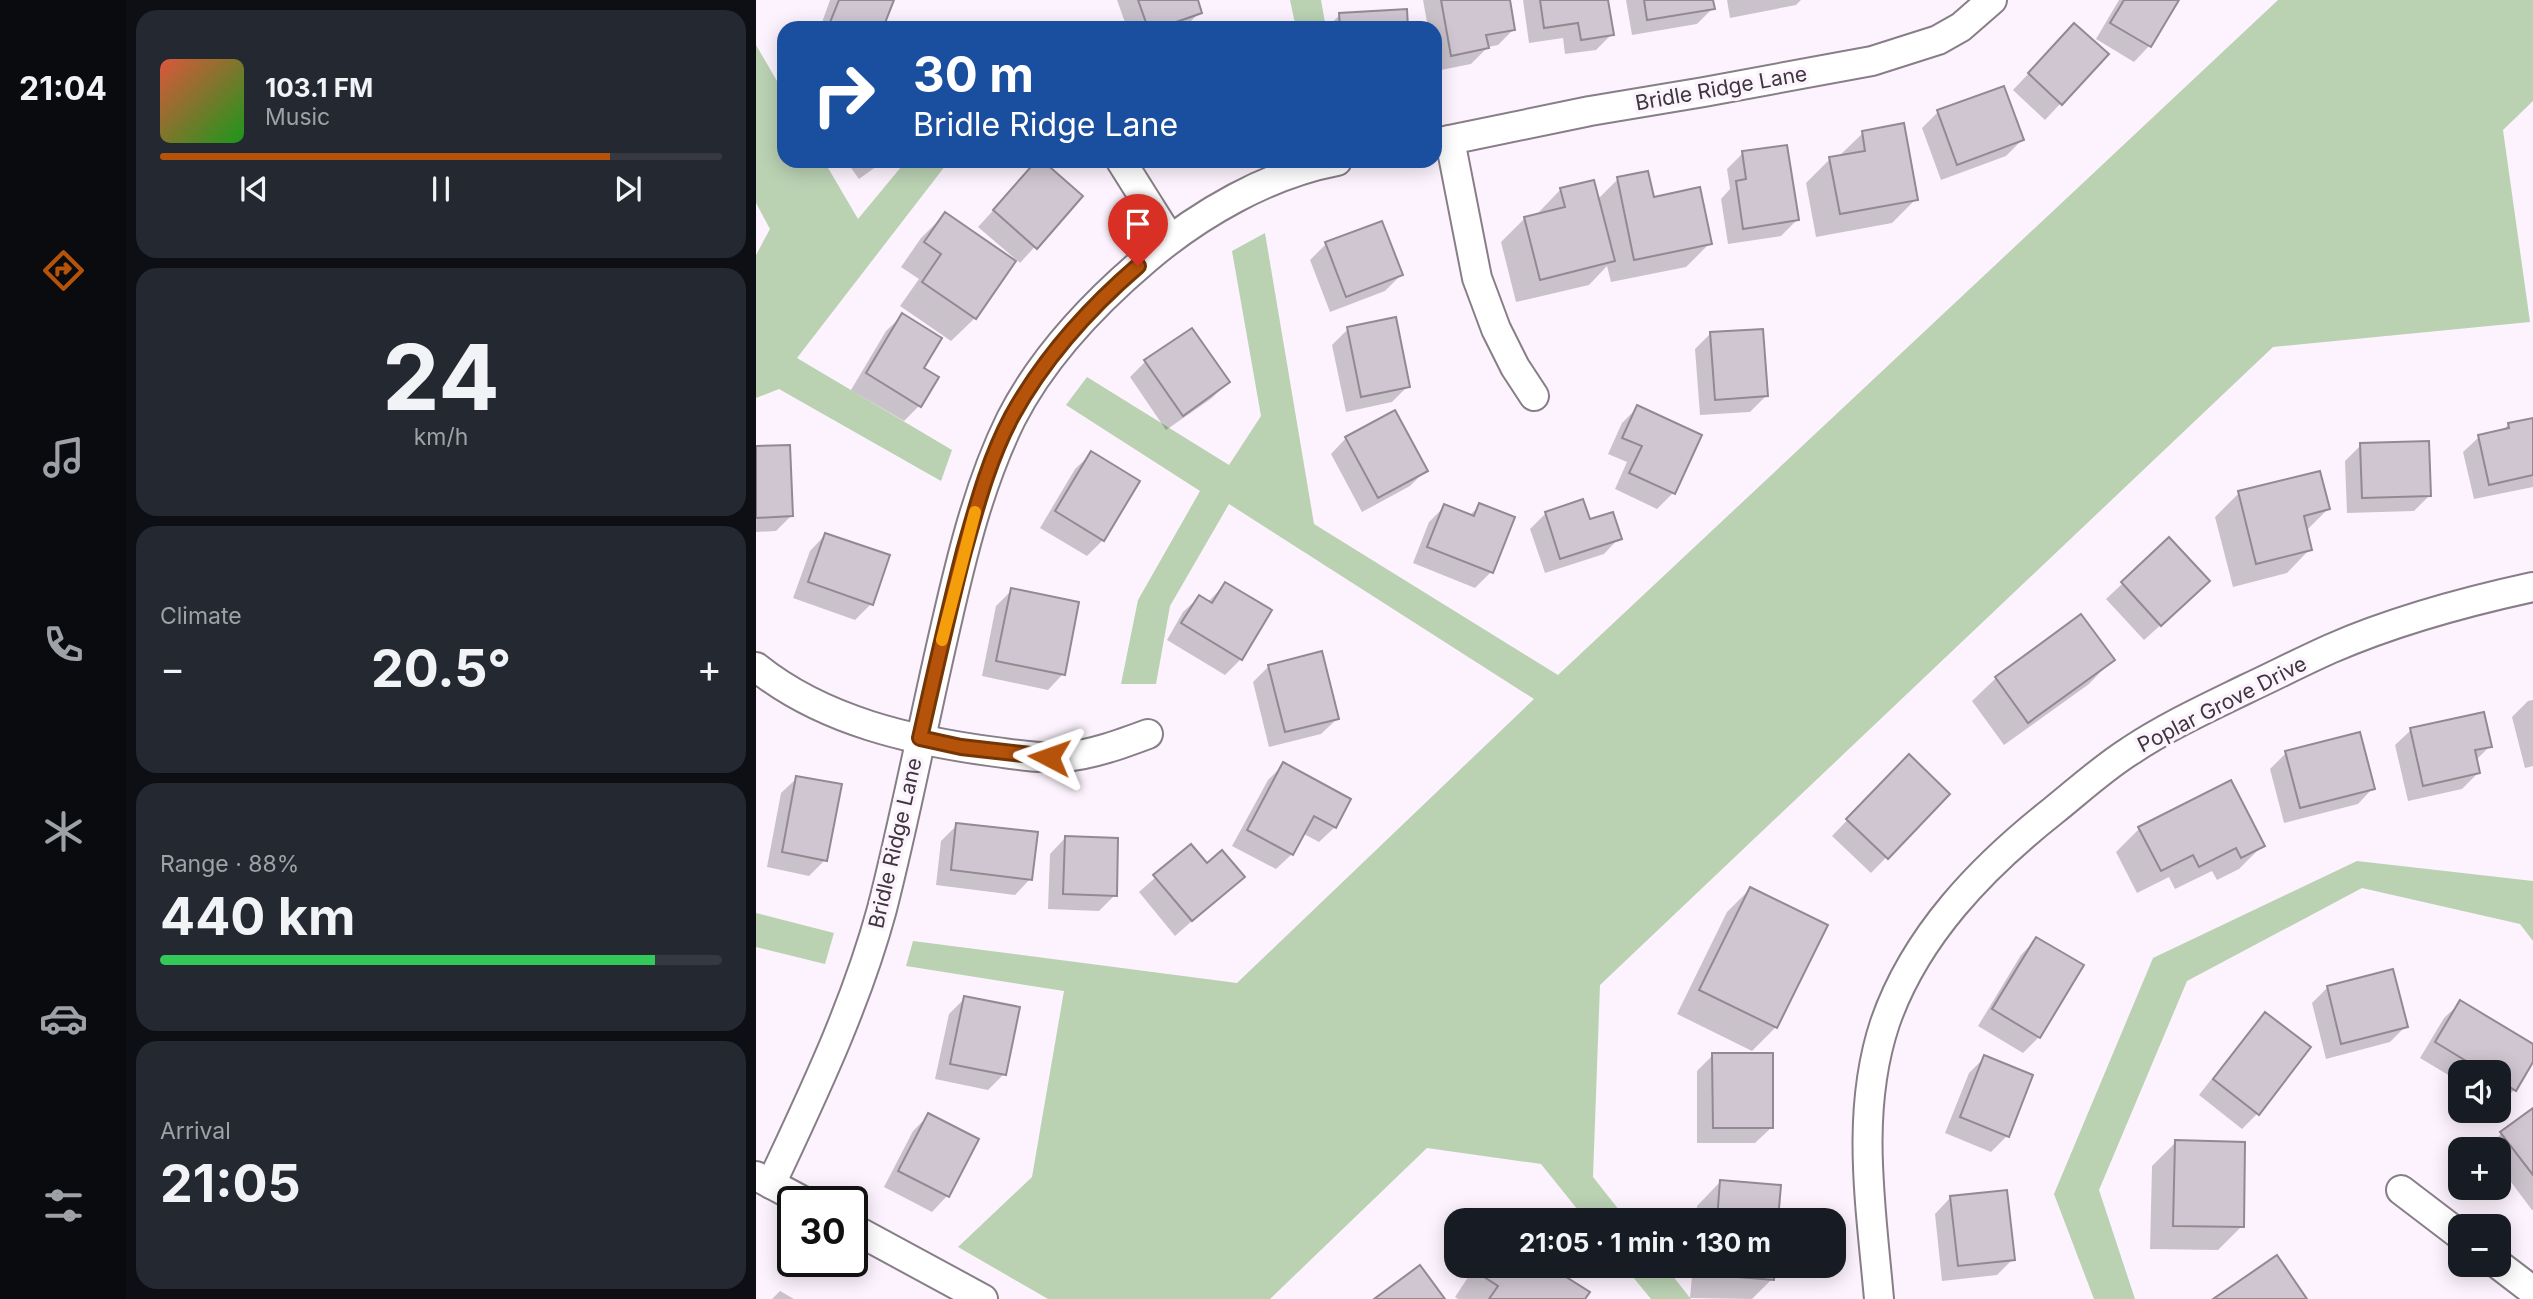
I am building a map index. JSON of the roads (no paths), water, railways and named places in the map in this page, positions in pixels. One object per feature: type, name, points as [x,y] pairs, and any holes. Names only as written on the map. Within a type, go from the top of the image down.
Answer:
[{"type":"street","name":"Bridle Ridge Lane","points":[[1443,141],[1590,111],[1872,61],[1938,40],[1961,27],[1992,0]]},
{"type":"street","points":[[1443,141],[1477,278],[1496,329],[1515,367],[1534,396]]},
{"type":"street","points":[[1125,168],[1170,239]]},
{"type":"street","name":"Bridle Ridge Lane","points":[[764,1180],[845,1024],[862,973],[882,909],[953,592],[984,478],[1012,417],[1047,360],[1078,324],[1122,280],[1170,239],[1270,182],[1307,168]]},
{"type":"street","name":"Poplar Grove Drive","points":[[1879,1299],[1866,1147],[1870,1086],[1885,1023],[1904,979],[1958,899],[2015,841],[2129,751],[2197,713],[2331,649],[2375,632],[2474,600],[2533,587]]},
{"type":"street","points":[[756,667],[803,698],[840,716],[961,747],[1034,757],[1064,757],[1090,753],[1147,734]]},
{"type":"street","points":[[2401,1190],[2448,1226]]},
{"type":"street","points":[[868,1237],[983,1299]]},
{"type":"street","points":[[2511,1274],[2533,1291]]}]
